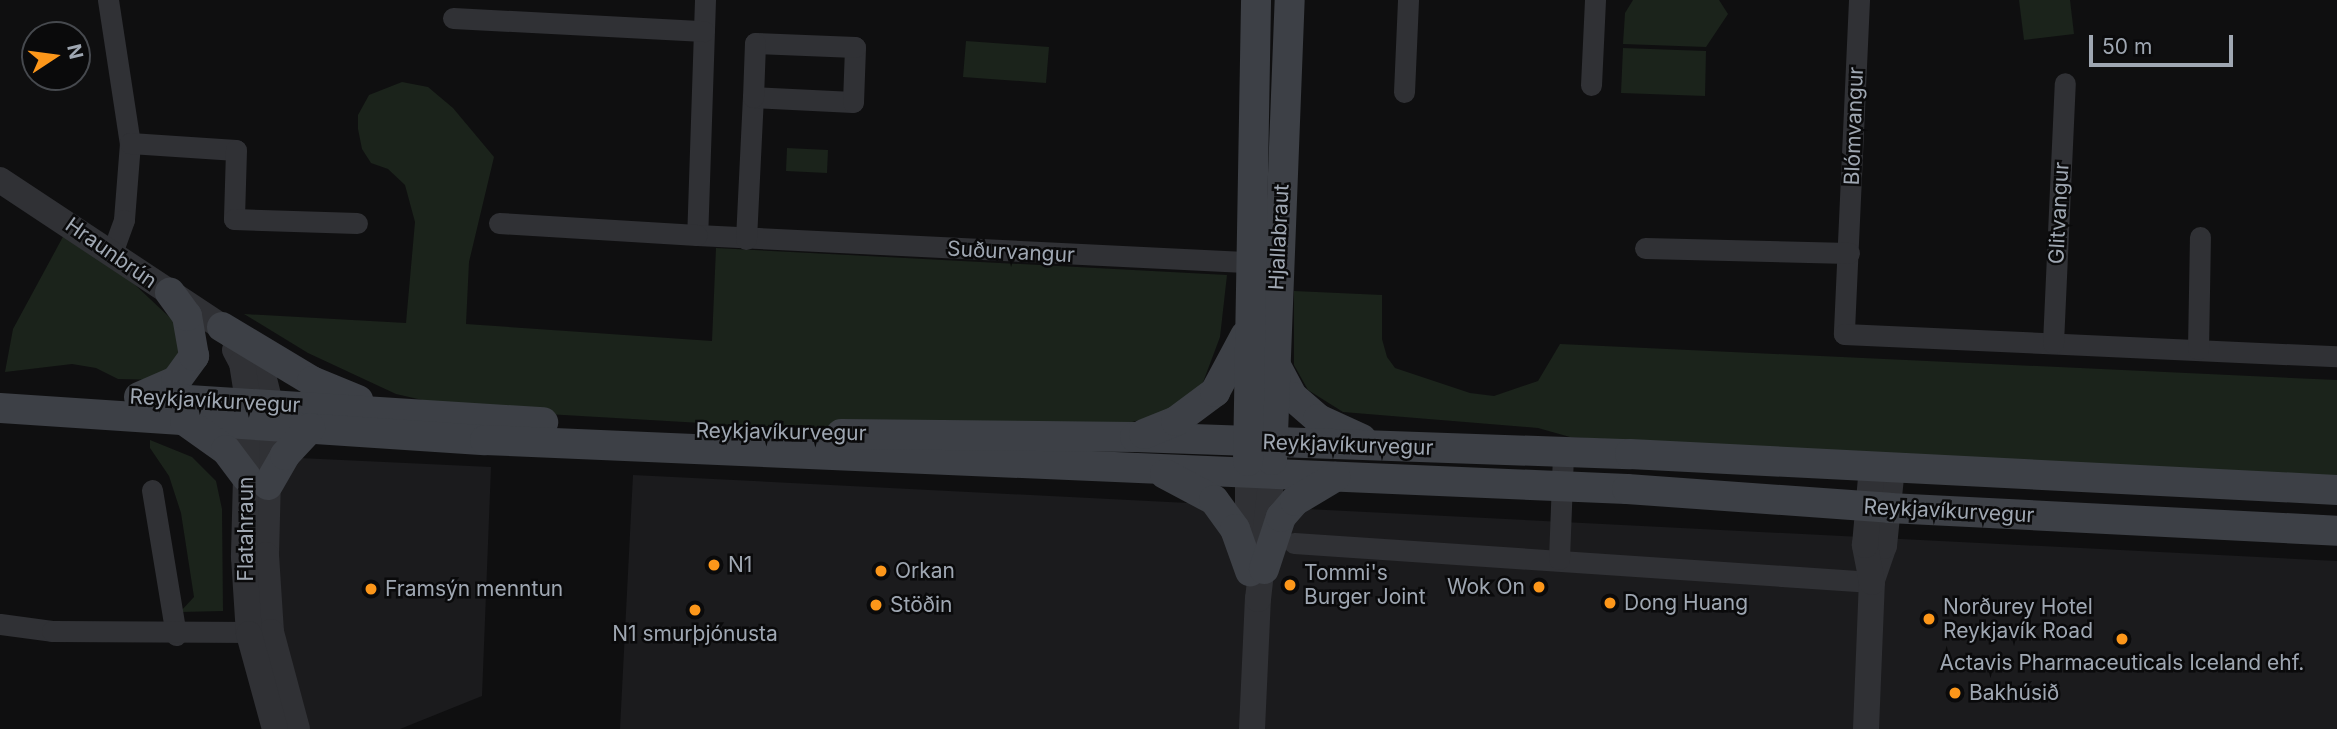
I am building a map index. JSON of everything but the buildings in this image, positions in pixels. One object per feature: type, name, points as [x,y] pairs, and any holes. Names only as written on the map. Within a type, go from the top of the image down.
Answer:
[{"type":"main road","name":"Hjallabraut","points":[[1256,0],[1263,263],[1274,360],[1261,442],[1260,474]]},
{"type":"main road","name":"Hjallabraut","points":[[1261,442],[1248,330],[1263,263],[1290,0]]},
{"type":"main road","points":[[139,397],[176,381],[194,356],[187,316],[170,293]]},
{"type":"main road","points":[[222,327],[312,381],[399,413]]},
{"type":"main road","points":[[1135,437],[1176,421],[1214,392],[1248,330]]},
{"type":"main road","points":[[1274,360],[1293,397],[1318,419],[1378,446]]},
{"type":"main road","name":"Reykjavíkurvegur","points":[[0,392],[139,397],[259,413],[310,428],[1335,477],[2337,531]]},
{"type":"main road","name":"Reykjavíkurvegur","points":[[0,408],[181,419],[259,413],[399,413],[651,429],[1135,437],[1882,467],[2337,490]]},
{"type":"main road","points":[[181,419],[226,450],[257,481],[310,428]]},
{"type":"main road","points":[[1155,470],[1214,500],[1235,529],[1257,580]]},
{"type":"main road","points":[[1257,580],[1281,517],[1295,500],[1335,477]]},
{"type":"street","points":[[108,0],[130,143],[124,220],[113,251]]},
{"type":"street","points":[[697,235],[705,0]]},
{"type":"street","points":[[1404,92],[1408,0]]},
{"type":"street","points":[[1591,85],[1595,0]]},
{"type":"street","name":"Blómvangur","points":[[1859,0],[1844,334],[2053,343]]},
{"type":"street","points":[[453,19],[704,31]]},
{"type":"street","points":[[746,239],[755,43],[855,47],[853,102],[754,97]]},
{"type":"street","name":"Glitvangur","points":[[2053,343],[2065,83]]},
{"type":"street","points":[[130,143],[236,150],[234,219],[357,223]]},
{"type":"street","name":"Hraunbrún","points":[[0,180],[113,251],[222,327],[242,363],[259,413]]},
{"type":"street","name":"Suðurvangur","points":[[499,223],[746,239],[1263,263]]},
{"type":"street","points":[[2198,349],[2200,237]]},
{"type":"street","points":[[1645,248],[1849,253]]},
{"type":"street","points":[[2053,343],[2337,356]]},
{"type":"street","name":"Flatahraun","points":[[259,413],[257,481],[266,555],[260,633],[275,729]]},
{"type":"street","points":[[1559,559],[1563,453]]},
{"type":"street","points":[[1866,729],[1872,582],[1865,545],[1878,507],[1882,467]]},
{"type":"street","points":[[1252,729],[1260,474]]},
{"type":"street","points":[[152,490],[176,635]]},
{"type":"street","points":[[1294,543],[1872,582]]},
{"type":"street","points":[[0,624],[52,631],[176,635],[260,633]]},
{"type":"street","name":"Flatahraun","points":[[260,633],[297,729]]},
{"type":"shaded area","points":[[1633,0],[1719,0],[1728,14],[1706,47],[1623,44],[1625,13]]},
{"type":"shaded area","points":[[2019,0],[2070,0],[2074,34],[2024,40]]},
{"type":"shaded area","points":[[966,41],[1049,47],[1046,83],[963,77]]},
{"type":"shaded area","points":[[1623,48],[1706,51],[1705,96],[1621,93]]},
{"type":"shaded area","points":[[402,82],[428,87],[453,108],[494,157],[469,262],[466,324],[712,341],[716,248],[1227,275],[1220,337],[1202,385],[1187,400],[1151,417],[1102,430],[753,426],[462,409],[396,394],[308,353],[244,314],[406,323],[415,222],[405,185],[388,169],[371,163],[362,149],[358,129],[358,115],[369,95]]},
{"type":"shaded area","points":[[787,148],[828,150],[827,173],[786,171]]},
{"type":"shaded area","points":[[65,233],[133,283],[181,328],[184,352],[160,380],[118,379],[96,368],[72,364],[5,372],[13,329]]},
{"type":"shaded area","points":[[1294,291],[1382,295],[1382,339],[1387,357],[1395,368],[1470,393],[1494,396],[1538,381],[1560,344],[2337,380],[2337,481],[1570,437],[1538,428],[1343,412],[1308,390],[1294,365]]},
{"type":"shaded area","points":[[150,440],[192,457],[216,481],[222,509],[223,611],[180,612],[194,597],[181,513],[169,476],[150,448]]},
{"type":"shaded area","name":"Framsýn menntun","points":[[257,456],[491,467],[482,696],[400,729],[287,729]]},
{"type":"shaded area","points":[[633,475],[2337,561],[2337,729],[620,729]]},
{"type":"place","name":"N1","points":[[714,565]]},
{"type":"place","name":"Orkan","points":[[881,571]]},
{"type":"place","name":"Tommi's Burger Joint","points":[[1290,585]]},
{"type":"place","name":"Wok On","points":[[1539,587]]},
{"type":"place","name":"Framsýn menntun","points":[[371,589]]},
{"type":"place","name":"Dong Huang","points":[[1610,603]]},
{"type":"place","name":"Stöðin","points":[[876,605]]},
{"type":"place","name":"N1 smurþjónusta","points":[[695,610]]},
{"type":"place","name":"Norðurey Hotel Reykjavík Road","points":[[1929,619]]},
{"type":"place","name":"Actavis Pharmaceuticals Iceland ehf.","points":[[2122,639]]},
{"type":"place","name":"Bakhúsið","points":[[1955,693]]}]
